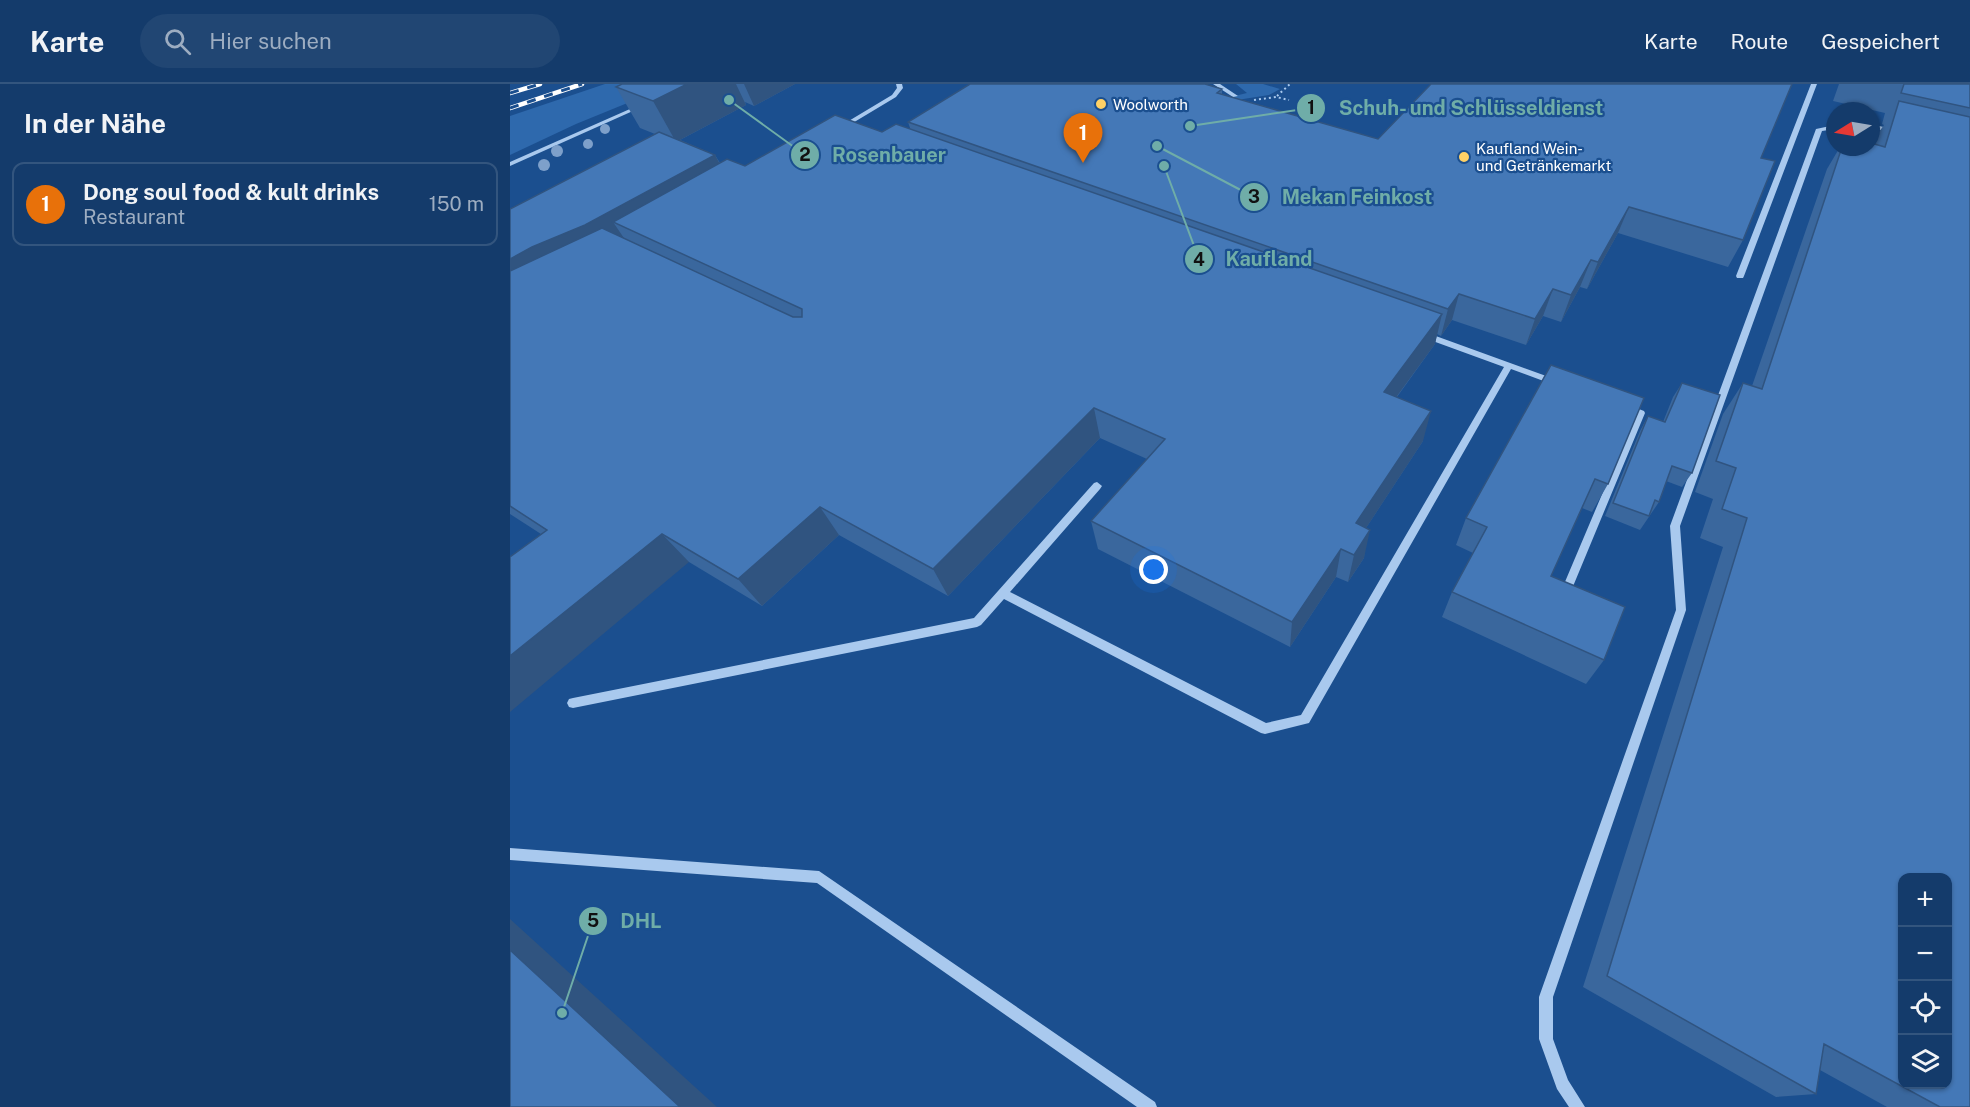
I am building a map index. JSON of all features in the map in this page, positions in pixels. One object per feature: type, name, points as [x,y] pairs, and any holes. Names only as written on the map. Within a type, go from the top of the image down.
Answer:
[{"type":"street","points":[[833,132],[894,96],[900,88],[899,84]]},
{"type":"street","points":[[1216,84],[1235,96]]},
{"type":"street","points":[[1740,276],[1814,84]]},
{"type":"street","points":[[510,165],[645,105]]},
{"type":"street","points":[[843,126],[855,130]]},
{"type":"street","points":[[1578,1107],[1562,1084],[1546,1039],[1546,997],[1681,610],[1675,526],[1819,129],[1826,128]]},
{"type":"street","points":[[1880,128],[1902,133]]},
{"type":"street","points":[[1408,329],[1564,385]]},
{"type":"street","points":[[1002,593],[1265,729],[1305,719],[1509,365]]},
{"type":"street","points":[[1563,599],[1641,412],[1619,405]]},
{"type":"street","points":[[573,703],[978,622],[1097,486]]},
{"type":"street","points":[[510,854],[819,877],[1150,1107]]},
{"type":"path","points":[[1276,97],[1290,84]]},
{"type":"shaded area","points":[[605,84],[674,84],[576,124],[510,155],[510,116]]},
{"type":"shaded area","points":[[1236,84],[1263,84],[1280,89],[1269,95],[1224,102],[1222,99],[1247,93]]},
{"type":"building","points":[[622,84],[687,84],[653,101],[616,87]]},
{"type":"building","points":[[970,84],[1205,84],[1222,89],[1217,93],[1378,139],[1431,84],[1792,84],[1761,158],[1775,161],[1743,240],[1629,207],[1598,262],[1591,260],[1571,295],[1553,289],[1535,319],[1459,294],[1448,309],[908,122]]},
{"type":"building","points":[[1904,84],[1970,84],[1970,108],[1901,93]]},
{"type":"building","points":[[1899,101],[1970,117],[1970,1107],[1940,1107],[1907,1089],[1952,1089],[1952,873],[1898,873],[1898,1084],[1824,1044],[1816,1094],[1607,976],[1747,518],[1722,509],[1736,468],[1716,461],[1743,383],[1762,389],[1839,156],[1880,156],[1880,146],[1885,147]]},
{"type":"building","points":[[835,115],[882,132],[896,124],[1442,314],[1384,392],[1431,411],[1356,523],[1370,530],[1354,555],[1341,549],[1292,622],[1091,521],[1165,439],[1094,408],[933,569],[820,507],[738,579],[662,534],[510,656],[510,557],[547,530],[510,506],[510,271],[602,228],[793,317],[802,317],[802,309],[613,222],[727,159],[745,166]]},
{"type":"building","points":[[659,132],[715,155],[585,225],[532,247],[510,259],[510,209]]},
{"type":"building","points":[[1551,365],[1644,398],[1608,484],[1595,479],[1551,576],[1625,607],[1604,660],[1452,592],[1487,527],[1466,518]]},
{"type":"building","points":[[1682,383],[1720,395],[1692,473],[1672,466],[1659,502],[1655,500],[1649,516],[1613,503],[1648,416],[1665,422]]},
{"type":"building","points":[[510,950],[680,1107],[510,1107]]},
{"type":"railway","points":[[510,93],[540,84]]},
{"type":"railway","points":[[510,108],[582,84]]},
{"type":"place","name":"Rosenbauer","points":[[729,100]]},
{"type":"place","name":"Woolworth","points":[[1101,104]]},
{"type":"place","name":"Schuh- und Schlüsseldienst","points":[[1190,126]]},
{"type":"place","name":"Mekan Feinkost","points":[[1157,146]]},
{"type":"place","name":"Kaufland Wein- und Getränkemarkt","points":[[1464,157]]},
{"type":"place","name":"Dong soul food & kult drinks","points":[[1083,163]]},
{"type":"place","name":"Kaufland","points":[[1164,166]]},
{"type":"place","name":"DHL","points":[[562,1013]]}]
